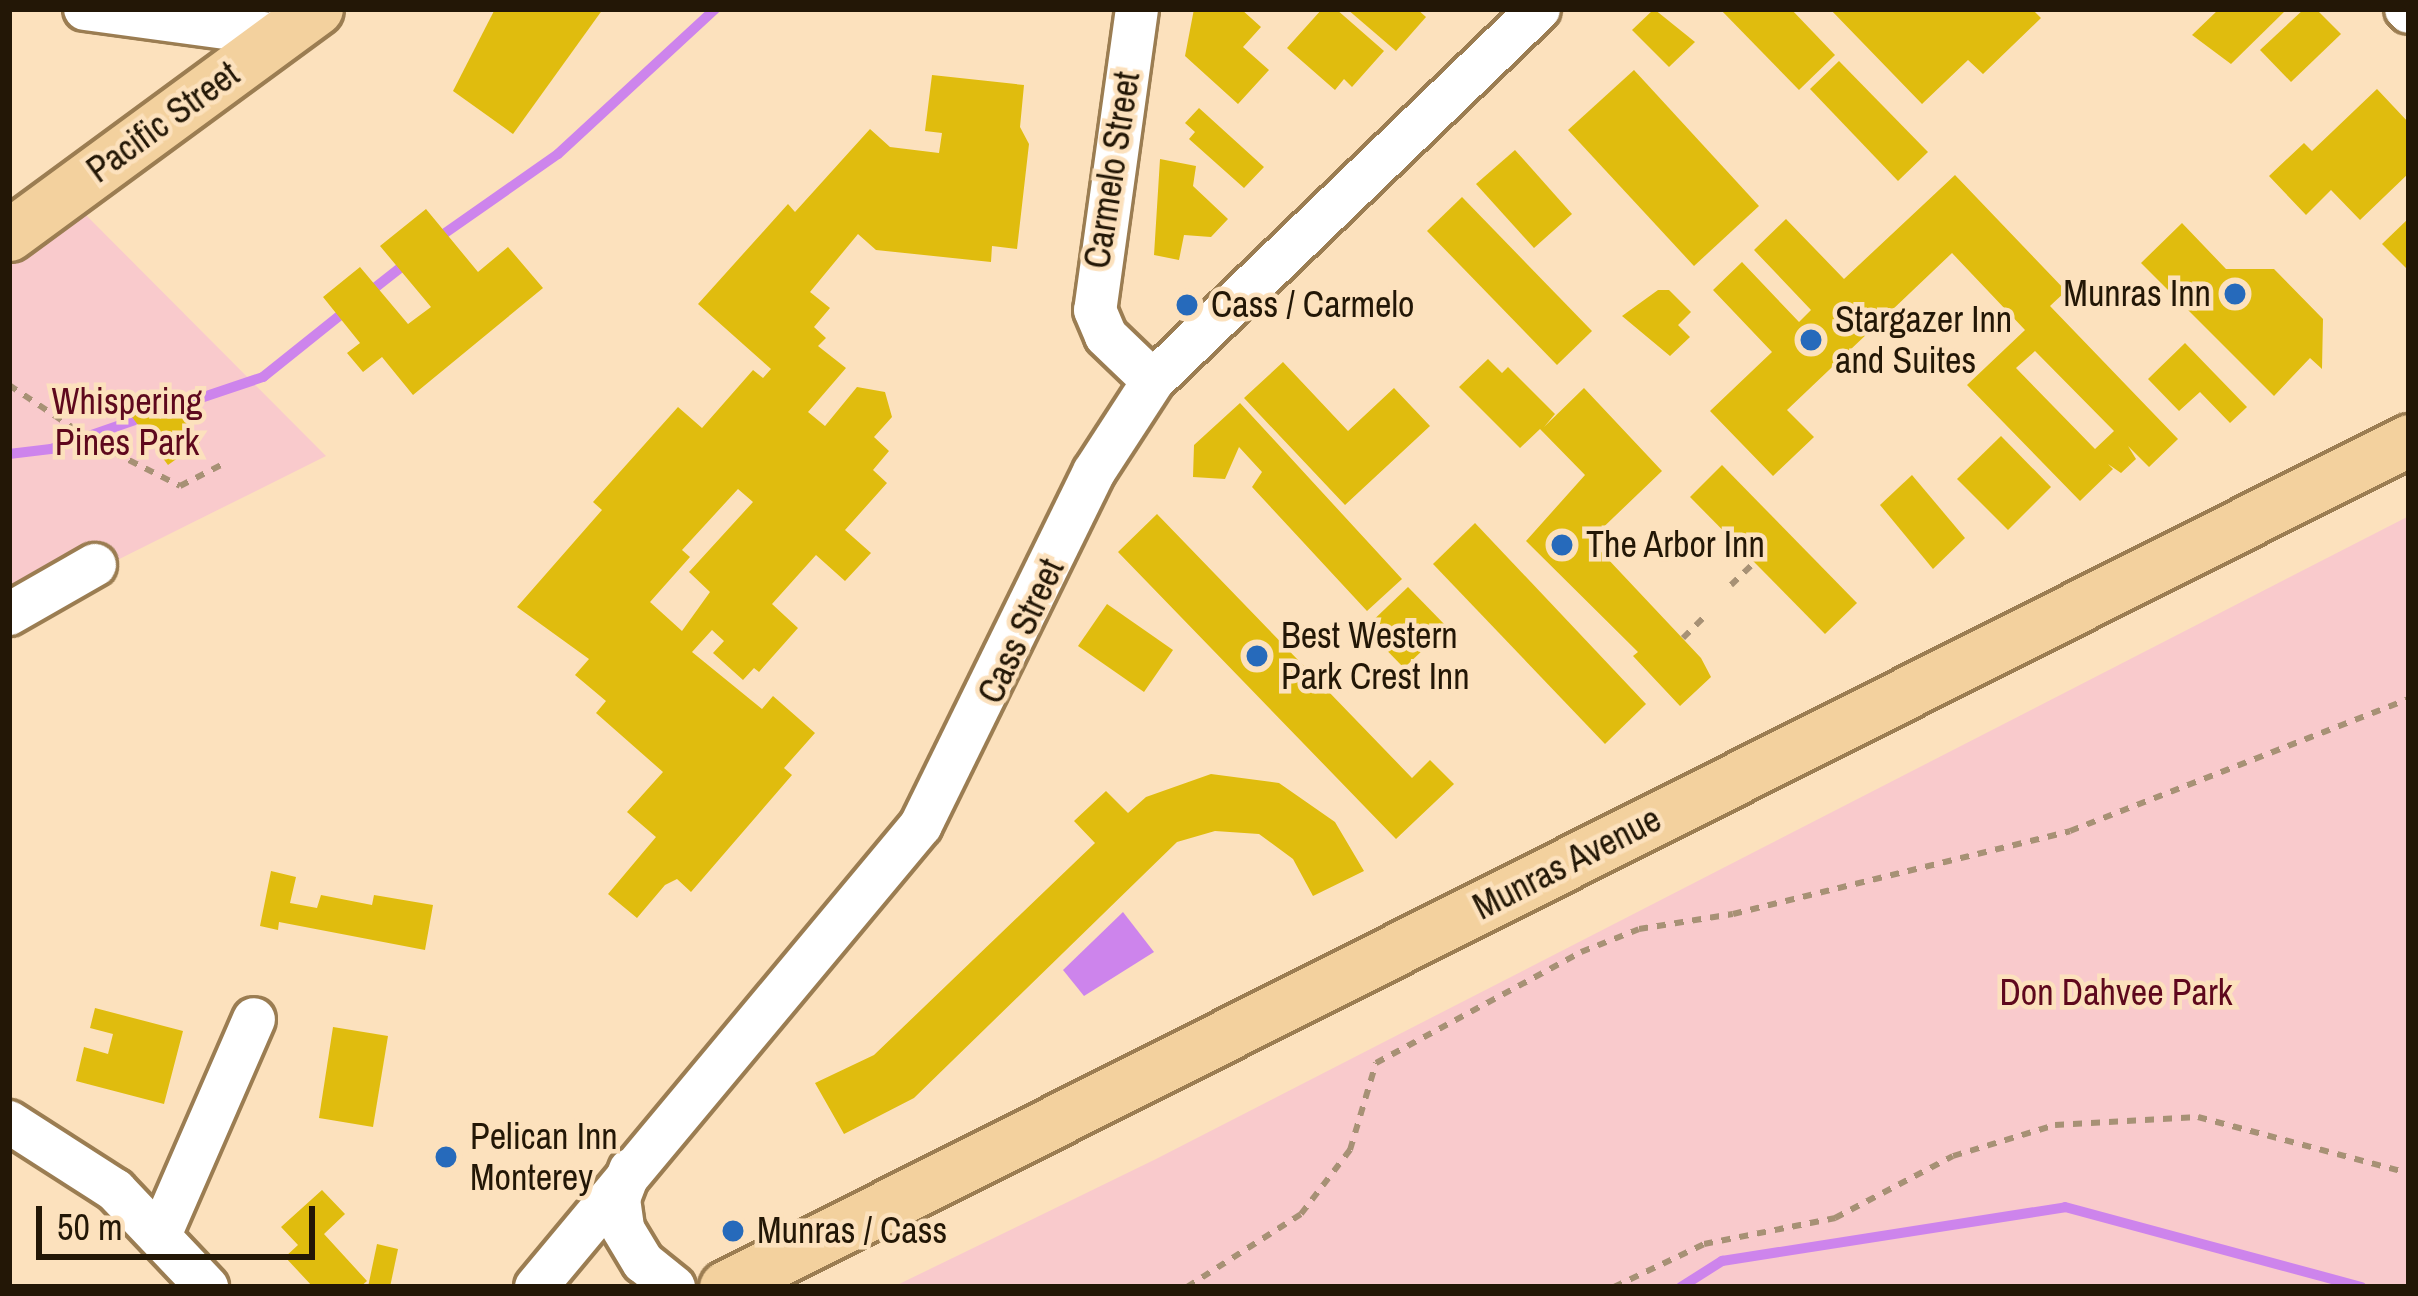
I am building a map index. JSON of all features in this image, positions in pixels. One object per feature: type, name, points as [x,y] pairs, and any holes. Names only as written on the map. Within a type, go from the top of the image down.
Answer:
[{"type":"main road","name":"Pacific Street","points":[[9,235],[298,18]]},
{"type":"main road","name":"Munras Avenue","points":[[725,1287],[2409,440]]},
{"type":"street","points":[[85,9],[298,18]]},
{"type":"street","name":"Carmelo Street","points":[[1137,9],[1095,310],[1106,335],[1153,381]]},
{"type":"street","name":"Cass Street","points":[[536,1287],[921,825],[958,764],[1094,472],[1153,381],[1539,9]]},
{"type":"street","points":[[9,614],[95,565]]},
{"type":"street","points":[[161,1232],[254,1018]]},
{"type":"street","points":[[9,1122],[67,1154],[161,1232],[207,1287]]},
{"type":"street","points":[[630,1169],[618,1217],[644,1262],[674,1287]]},
{"type":"path","points":[[9,385],[180,485],[227,462]]},
{"type":"path","points":[[1731,586],[1754,562]]},
{"type":"path","points":[[1683,638],[1704,617]]},
{"type":"path","points":[[1187,1287],[1300,1214],[1350,1150],[1376,1063],[1522,981],[1639,929],[2070,831],[2409,699]]},
{"type":"path","points":[[1614,1287],[1704,1244],[1835,1218],[1954,1156],[2055,1125],[2198,1117],[2409,1173]]},
{"type":"green space","name":"Whispering Pines Park","points":[[64,193],[326,456],[9,614],[9,235]]},
{"type":"green space","name":"Don Dahvee Park","points":[[2409,516],[2409,1287],[893,1287],[1156,1159]]},
{"type":"shaded area","points":[[1123,912],[1154,952],[1084,996],[1063,970]]},
{"type":"building","points":[[495,9],[603,9],[513,134],[453,91]]},
{"type":"building","points":[[1194,9],[1241,9],[1261,27],[1243,47],[1269,70],[1238,104],[1185,56]]},
{"type":"building","points":[[1322,9],[1336,9],[1384,51],[1352,87],[1344,79],[1335,90],[1287,48]]},
{"type":"building","points":[[1347,9],[1417,9],[1426,17],[1396,51]]},
{"type":"building","points":[[1654,9],[1695,42],[1669,67],[1632,30]]},
{"type":"building","points":[[1720,9],[1791,9],[1835,55],[1799,90]]},
{"type":"building","points":[[1830,9],[2032,9],[2041,18],[1983,74],[1968,60],[1922,104]]},
{"type":"building","points":[[2219,9],[2287,9],[2231,64],[2192,35]]},
{"type":"building","points":[[2304,9],[2316,9],[2341,34],[2291,82],[2260,50]]},
{"type":"building","points":[[1839,61],[1928,152],[1898,181],[1810,89]]},
{"type":"building","points":[[1634,70],[1759,206],[1694,266],[1568,130]]},
{"type":"building","points":[[932,75],[1024,85],[1020,127],[1029,144],[1017,249],[992,246],[991,262],[876,250],[858,234],[810,292],[830,308],[814,327],[826,338],[818,346],[846,368],[808,412],[825,426],[857,387],[885,392],[892,417],[874,437],[889,451],[873,470],[887,483],[845,530],[871,553],[845,581],[816,555],[772,604],[798,628],[759,672],[754,668],[743,680],[713,653],[724,641],[712,630],[692,652],[762,709],[773,696],[815,733],[784,768],[792,775],[691,892],[677,879],[665,885],[637,918],[608,894],[656,837],[627,812],[663,772],[596,713],[606,701],[575,675],[589,659],[517,607],[602,510],[593,502],[678,407],[702,428],[753,370],[763,378],[771,369],[698,304],[788,204],[795,212],[870,129],[890,147],[939,153],[942,133],[925,131]],"holes":[[[738,489],[753,502],[689,572],[710,592],[682,631],[650,602],[690,557],[682,550]]]},
{"type":"building","points":[[2377,89],[2409,123],[2409,173],[2360,220],[2331,190],[2306,215],[2269,176],[2304,143],[2312,151]]},
{"type":"building","points":[[1199,108],[1264,167],[1244,188],[1189,139],[1195,132],[1185,123]]},
{"type":"building","points":[[1515,150],[1572,214],[1534,248],[1476,184]]},
{"type":"building","points":[[1160,159],[1196,166],[1193,186],[1228,219],[1211,237],[1184,235],[1179,260],[1154,255]]},
{"type":"building","name":"Stargazer Inn and Suites","points":[[1955,175],[2066,291],[2050,306],[2178,439],[2149,467],[2128,446],[2136,459],[2121,473],[2108,464],[2113,469],[2080,501],[1967,385],[2025,330],[1952,253],[1787,410],[1814,437],[1773,476],[1710,411],[1772,352],[1713,290],[1742,262],[1799,322],[1811,310],[1754,250],[1786,219],[1844,279]],"holes":[[[2035,351],[2114,431],[2095,449],[2016,368]]]},
{"type":"building","points":[[1462,197],[1592,331],[1557,365],[1427,231]]},
{"type":"building","points":[[426,209],[478,272],[508,247],[543,288],[413,395],[382,357],[363,372],[347,353],[360,343],[323,297],[360,267],[408,324],[431,307],[380,246]]},
{"type":"building","points":[[2409,218],[2409,271],[2382,244]]},
{"type":"building","name":"Munras Inn","points":[[2182,223],[2226,269],[2274,269],[2323,319],[2322,369],[2310,358],[2274,396],[2141,263]]},
{"type":"building","points":[[1658,290],[1669,290],[1691,312],[1678,325],[1690,337],[1670,356],[1622,316]]},
{"type":"building","points":[[2185,343],[2247,407],[2230,423],[2200,392],[2179,411],[2148,379]]},
{"type":"building","name":"The Arbor Inn","points":[[1488,359],[1502,373],[1508,367],[1555,414],[1544,427],[1584,388],[1662,471],[1590,540],[1701,658],[1711,677],[1680,706],[1633,656],[1638,652],[1526,541],[1585,475],[1540,429],[1520,448],[1459,387]]},
{"type":"building","points":[[1283,362],[1348,431],[1394,388],[1430,426],[1345,505],[1244,398]]},
{"type":"building","points":[[162,390],[200,442],[168,465],[129,413]]},
{"type":"building","name":"Best Western Park Crest Inn","points":[[1240,403],[1402,579],[1367,611],[1252,487],[1262,472],[1239,447],[1225,479],[1193,477],[1194,445]]},
{"type":"building","points":[[2001,436],[2051,487],[2008,530],[1957,479]]},
{"type":"building","name":"The Arbor Inn","points":[[1722,465],[1857,603],[1825,634],[1690,497]]},
{"type":"building","points":[[1912,475],[1965,538],[1933,569],[1880,505]]},
{"type":"building","name":"Best Western Park Crest Inn","points":[[1157,514],[1412,778],[1430,760],[1454,784],[1396,839],[1118,552]]},
{"type":"building","points":[[1475,523],[1646,704],[1605,744],[1433,564]]},
{"type":"building","name":"Best Western Park Crest Inn","points":[[1408,587],[1447,627],[1404,668],[1365,628]]},
{"type":"building","points":[[1107,604],[1173,650],[1144,692],[1078,646]]},
{"type":"building","points":[[1211,774],[1279,783],[1335,822],[1364,871],[1313,896],[1293,859],[1259,834],[1215,831],[1177,842],[914,1098],[844,1134],[815,1083],[874,1055],[1095,843],[1074,821],[1106,791],[1128,813],[1146,797]]},
{"type":"building","points":[[271,871],[296,877],[290,903],[317,908],[321,895],[372,905],[374,895],[433,905],[425,950],[279,922],[278,930],[260,926]]},
{"type":"building","points":[[95,1008],[183,1031],[164,1104],[76,1081],[84,1047],[108,1054],[113,1034],[90,1028]]},
{"type":"building","points":[[333,1027],[388,1036],[373,1127],[319,1118]]},
{"type":"building","points":[[322,1190],[345,1214],[324,1234],[367,1281],[360,1287],[313,1287],[285,1257],[298,1245],[281,1227]]},
{"type":"building","points":[[377,1244],[398,1249],[390,1287],[368,1287]]},
{"type":"waterway","points":[[438,238],[558,154],[715,9]]},
{"type":"waterway","points":[[367,294],[409,261]]},
{"type":"waterway","points":[[162,411],[263,377],[348,309]]},
{"type":"waterway","points":[[9,454],[51,449],[144,417]]},
{"type":"waterway","points":[[1681,1287],[1722,1261],[2065,1207],[2361,1287]]},
{"type":"place","name":"Munras Inn","points":[[2235,294]]},
{"type":"place","name":"Cass / Carmelo","points":[[1187,305]]},
{"type":"place","name":"Stargazer Inn and Suites","points":[[1811,340]]},
{"type":"place","name":"The Arbor Inn","points":[[1562,545]]},
{"type":"place","name":"Best Western Park Crest Inn","points":[[1257,656]]},
{"type":"place","name":"Pelican Inn Monterey","points":[[446,1157]]},
{"type":"place","name":"Munras / Cass","points":[[733,1231]]}]
